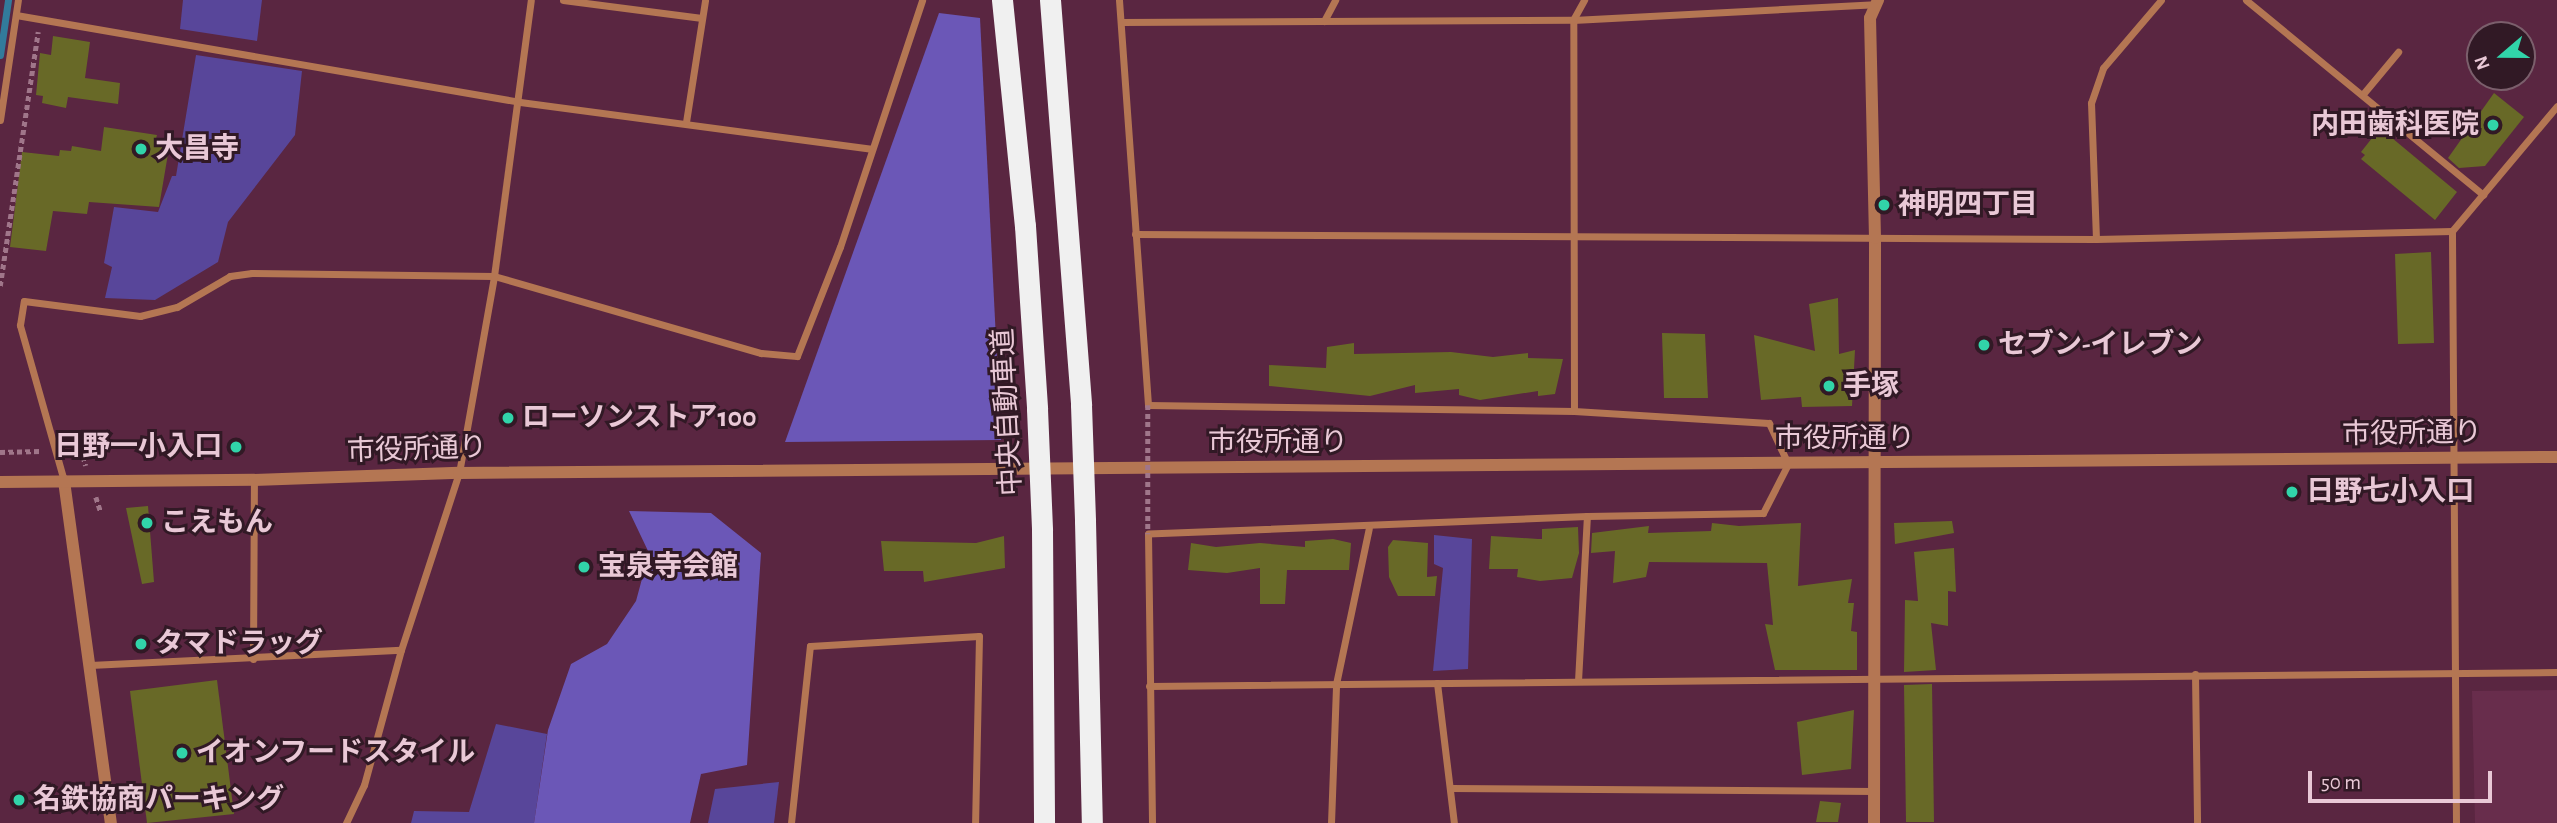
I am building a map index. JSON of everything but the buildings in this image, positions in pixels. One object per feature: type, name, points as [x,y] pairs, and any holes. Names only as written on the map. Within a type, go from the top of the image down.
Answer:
[{"type":"highway","name":"中央自動車道","points":[[1002,0],[1037,409],[1042,530],[1044,823]]},
{"type":"highway","points":[[1050,0],[1081,405],[1092,823]]},
{"type":"street","points":[[0,120],[18,0]]},
{"type":"street","points":[[346,823],[364,785],[401,650],[459,472],[494,276],[520,102],[531,0]]},
{"type":"street","points":[[563,0],[702,18]]},
{"type":"street","points":[[686,122],[705,0]]},
{"type":"street","points":[[111,823],[64,481],[20,325],[24,301],[140,316],[177,307],[230,276],[494,276],[761,353],[797,356],[840,247],[922,0]]},
{"type":"street","points":[[1119,0],[1147,405],[1574,411],[1769,423],[1788,464],[1763,513],[1587,516],[1369,528],[1148,534],[1152,823]]},
{"type":"street","points":[[1324,21],[1335,0]]},
{"type":"street","points":[[1574,411],[1573,20],[1584,0]]},
{"type":"street","points":[[2096,239],[2091,103],[2103,68],[2161,0]]},
{"type":"street","points":[[2246,0],[2483,195]]},
{"type":"street","points":[[1121,22],[1573,20],[1877,2],[1870,18],[1875,238],[1874,823]]},
{"type":"street","points":[[16,15],[520,102],[686,122],[871,149]]},
{"type":"street","points":[[2363,94],[2398,52]]},
{"type":"street","points":[[2456,823],[2452,231],[2557,106]]},
{"type":"street","points":[[1135,234],[2096,239],[2452,231]]},
{"type":"street","name":"市役所通り","points":[[0,482],[254,480],[459,472],[1876,464],[2557,457]]},
{"type":"street","points":[[253,659],[254,480]]},
{"type":"street","points":[[1578,681],[1587,516]]},
{"type":"street","points":[[1331,823],[1336,684],[1369,528]]},
{"type":"street","points":[[791,823],[810,646],[979,636],[975,823]]},
{"type":"street","points":[[90,665],[401,650]]},
{"type":"street","points":[[1149,686],[2557,672]]},
{"type":"street","points":[[2195,674],[2197,823]]},
{"type":"street","points":[[1437,683],[1454,823]]},
{"type":"street","points":[[1451,788],[1874,791]]},
{"type":"path","points":[[0,286],[40,19]]},
{"type":"path","points":[[1147,405],[1148,534]]},
{"type":"path","points":[[0,452],[42,451]]},
{"type":"shaded area","points":[[183,0],[262,0],[257,41],[180,29]]},
{"type":"shaded area","points":[[939,13],[980,18],[1001,440],[785,442]]},
{"type":"shaded area","points":[[196,55],[302,71],[295,135],[228,222],[218,262],[155,300],[105,298],[112,267],[104,263],[114,207],[158,212],[172,176],[176,176]]},
{"type":"shaded area","points":[[629,511],[711,513],[761,553],[747,765],[701,774],[690,823],[534,823],[548,730],[571,664],[607,644],[636,601],[649,553]]},
{"type":"shaded area","points":[[1434,535],[1472,539],[1468,669],[1433,671],[1443,568],[1434,564]]},
{"type":"shaded area","points":[[2557,690],[2557,823],[2475,823],[2472,691]]},
{"type":"shaded area","points":[[496,724],[547,734],[534,823],[411,823],[414,811],[469,812]]},
{"type":"shaded area","points":[[779,782],[774,823],[708,823],[715,789]]},
{"type":"waterway","points":[[0,55],[8,0]]},
{"type":"place","name":"内田歯科医院","points":[[2493,125]]},
{"type":"place","name":"大昌寺","points":[[141,149]]},
{"type":"place","name":"神明四丁目","points":[[1884,205]]},
{"type":"place","name":"セブン-イレブン","points":[[1984,345]]},
{"type":"place","name":"手塚","points":[[1829,386]]},
{"type":"place","name":"ローソンストア100","points":[[508,418]]},
{"type":"place","name":"日野一小入口","points":[[236,447]]},
{"type":"place","name":"日野七小入口","points":[[2292,492]]},
{"type":"place","name":"こえもん","points":[[147,523]]},
{"type":"place","name":"宝泉寺会館","points":[[584,567]]},
{"type":"place","name":"タマドラッグ","points":[[141,644]]},
{"type":"place","name":"イオンフードスタイル","points":[[182,753]]},
{"type":"place","name":"名鉄協商パーキング","points":[[19,800]]}]
